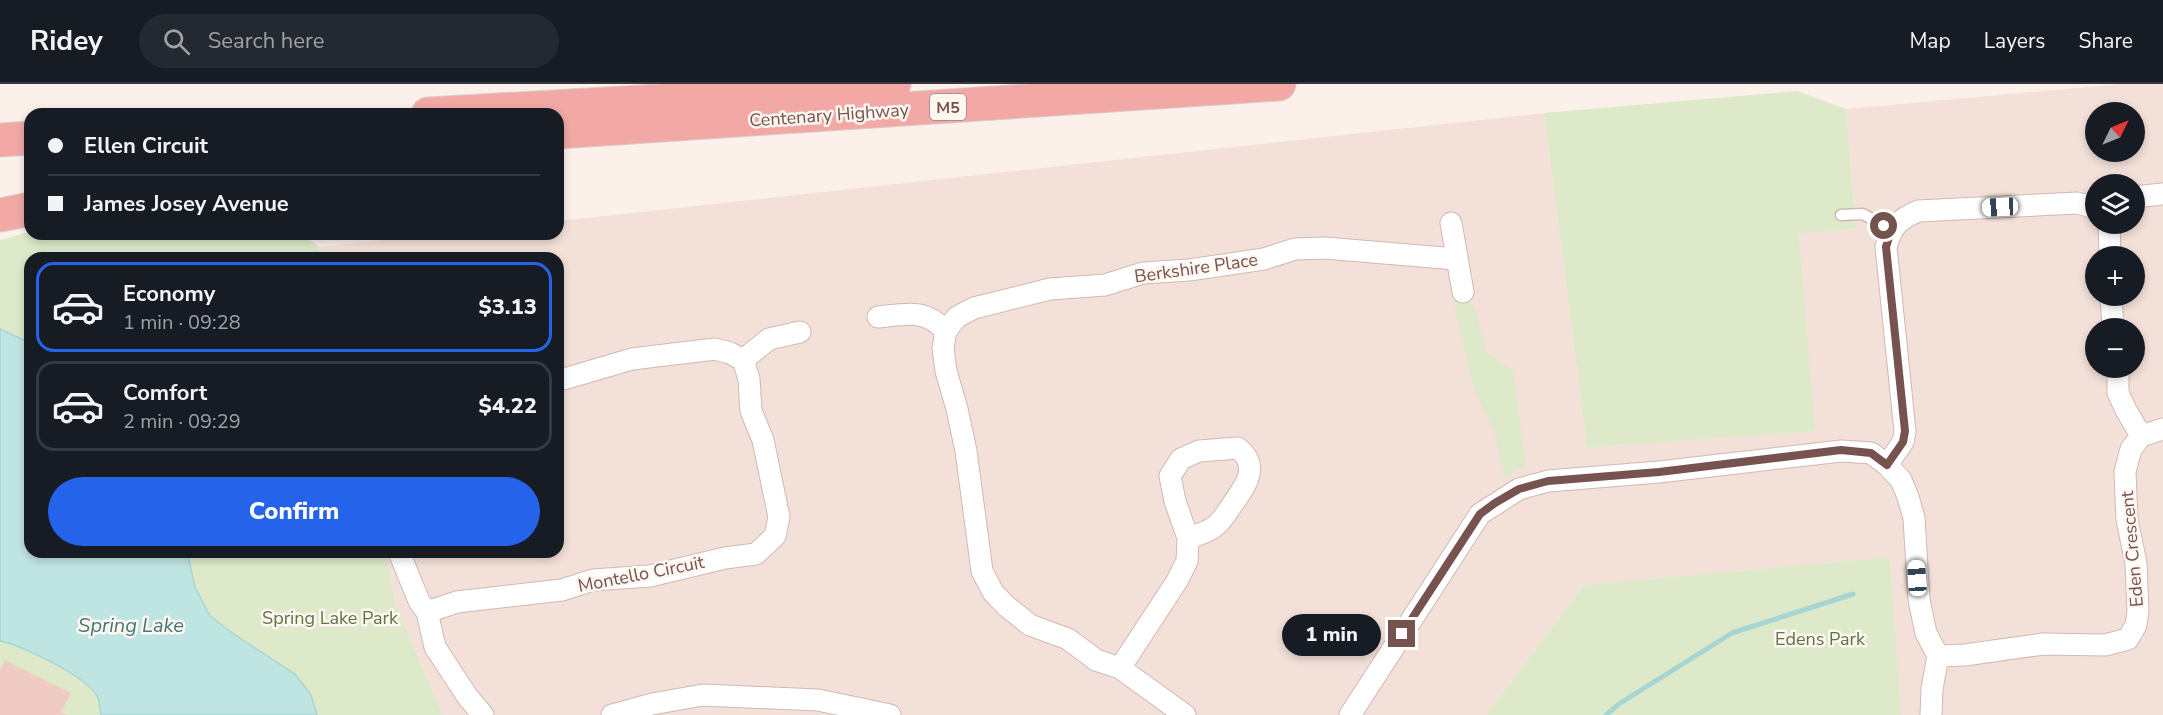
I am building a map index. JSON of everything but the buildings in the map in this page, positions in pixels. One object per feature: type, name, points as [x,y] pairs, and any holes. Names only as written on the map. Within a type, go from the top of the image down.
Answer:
[{"type":"highway","name":"Centenary Highway","points":[[534,108],[780,94],[894,84]]},
{"type":"highway","name":"Centenary Highway","points":[[564,132],[1279,84]]},
{"type":"highway","points":[[0,129],[24,129]]},
{"type":"highway","points":[[564,142],[593,139],[616,129]]},
{"type":"highway","points":[[0,140],[24,138]]},
{"type":"highway","points":[[0,157],[24,156]]},
{"type":"highway","points":[[0,215],[24,210]]},
{"type":"street","points":[[2145,196],[2163,194]]},
{"type":"street","points":[[1887,465],[1903,442],[1905,431],[1886,247],[1891,230],[1903,218],[1918,211],[2077,203],[2085,205]]},
{"type":"street","points":[[1451,224],[1463,292]]},
{"type":"street","name":"Berkshire Place","points":[[946,331],[957,317],[974,308],[1050,289],[1105,285],[1143,273],[1189,270],[1264,259],[1295,249],[1325,248],[1456,259]]},
{"type":"street","points":[[878,317],[924,314],[935,320],[946,331],[944,348],[946,371],[966,451],[982,571],[993,592],[1030,625],[1068,639],[1096,660],[1120,668],[1185,715]]},
{"type":"street","points":[[564,377],[632,359],[715,349],[743,360],[769,339],[800,332]]},
{"type":"street","name":"Montello Circuit","points":[[427,612],[457,602],[562,590],[593,580],[650,576],[725,558],[756,554],[775,536],[779,517],[763,440],[751,411],[749,379],[743,360]]},
{"type":"street","points":[[2118,378],[2118,393],[2141,436],[2163,429]]},
{"type":"street","name":"Eden Crescent","points":[[1938,656],[1965,656],[2043,644],[2105,645],[2128,639],[2136,625],[2138,611],[2136,563],[2127,520],[2125,472],[2131,449],[2141,436]]},
{"type":"street","points":[[1120,668],[1178,581],[1187,561],[1188,538],[1174,501],[1170,476],[1181,459],[1199,451],[1238,448],[1246,455],[1250,464],[1250,475],[1244,488],[1215,527],[1188,538]]},
{"type":"street","points":[[1350,715],[1480,514],[1519,489],[1548,481],[1659,472],[1839,451],[1871,453],[1901,480],[1908,497],[1914,518],[1919,600],[1926,633],[1938,656],[1932,689],[1931,715]]},
{"type":"street","points":[[401,558],[419,601],[427,612],[435,647],[467,696],[483,715]]},
{"type":"street","points":[[447,664],[465,715]]},
{"type":"street","points":[[612,715],[652,704],[704,695],[818,700],[890,715]]},
{"type":"lane","points":[[1841,215],[1863,214],[1891,230]]},
{"type":"shaded area","points":[[2120,84],[2163,84],[2163,715],[1900,715],[1890,557],[1584,585],[1486,715],[443,715],[395,604],[387,558],[564,558],[564,252],[320,252],[319,247],[385,240],[564,240],[564,220],[1544,113],[1587,448],[1814,431],[1799,234],[1856,229],[1846,109]]},
{"type":"green space","points":[[1797,91],[1846,109],[1856,229],[1799,234],[1815,431],[1587,448],[1544,113]]},
{"type":"green space","points":[[24,234],[24,240],[309,240],[319,247],[320,252],[24,252],[24,340],[0,329],[0,240]]},
{"type":"green space","points":[[1449,285],[1474,306],[1487,353],[1513,370],[1526,466],[1504,477],[1494,431],[1474,390]]},
{"type":"green space","name":"Edens Park","points":[[1890,557],[1901,715],[1486,715],[1584,585]]},
{"type":"green space","name":"Spring Lake Park","points":[[188,558],[387,558],[395,604],[443,715],[317,715],[311,695],[295,674],[210,616],[195,587]]},
{"type":"green space","points":[[0,641],[38,655],[68,671],[91,688],[97,696],[101,715],[68,715],[61,712],[70,693],[0,670]]},
{"type":"water","name":"Spring Lake","points":[[0,329],[24,340],[24,558],[188,558],[195,587],[210,616],[295,674],[311,695],[317,715],[101,715],[97,696],[91,688],[68,671],[38,655],[0,641]]},
{"type":"waterway","points":[[1606,715],[1619,704],[1732,633],[1853,594]]},
{"type":"route","points":[[1402,634],[1480,514],[1519,489],[1548,481],[1659,472],[1839,451],[1871,453],[1887,465],[1903,442],[1905,431],[1886,247],[1891,230],[1884,226]]}]
